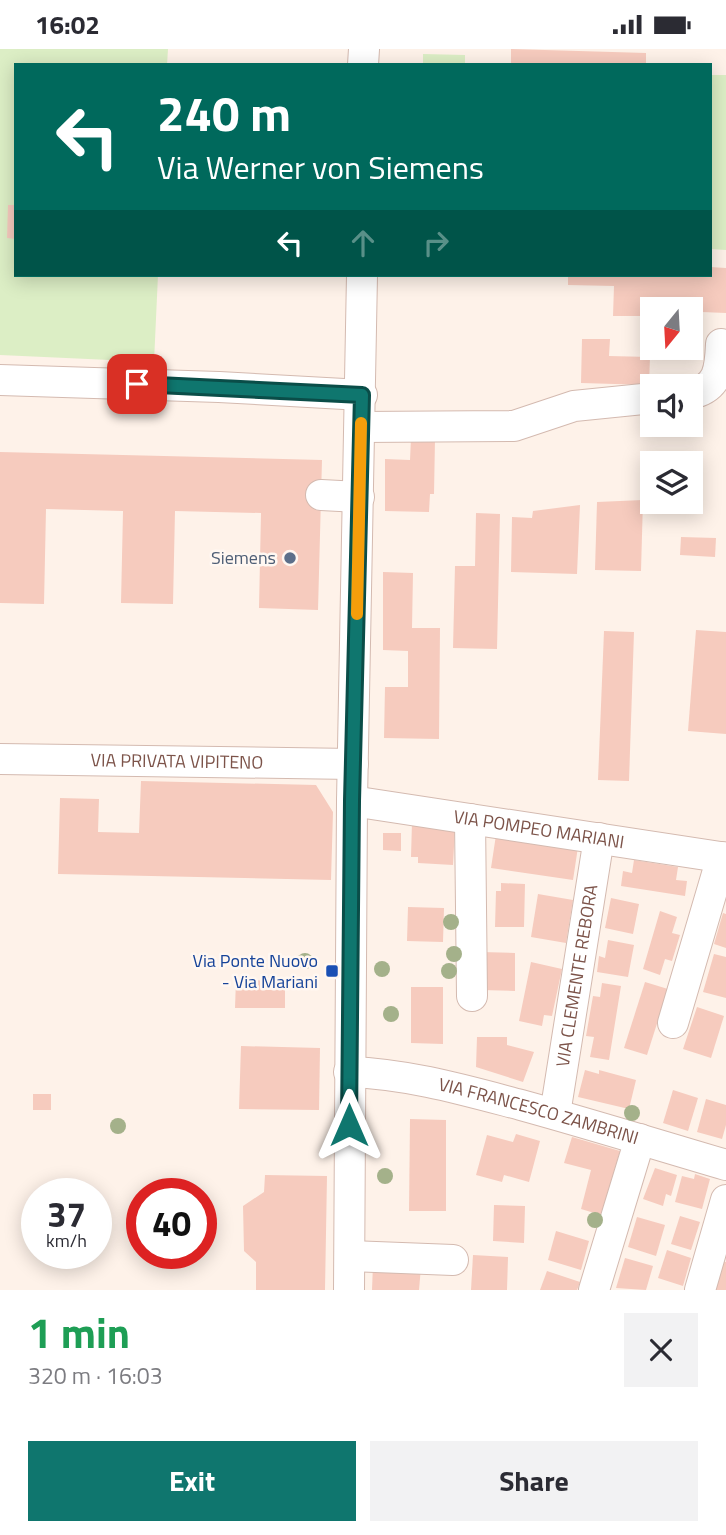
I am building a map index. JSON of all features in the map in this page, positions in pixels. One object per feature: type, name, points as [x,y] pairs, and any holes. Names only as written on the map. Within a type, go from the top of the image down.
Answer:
[{"type":"street","points":[[349,1290],[352,801],[362,395],[362,277]]},
{"type":"street","points":[[703,390],[715,380],[720,367],[721,344]]},
{"type":"street","points":[[0,380],[362,395]]},
{"type":"street","points":[[361,427],[514,426],[574,406],[640,399]]},
{"type":"street","points":[[321,495],[359,497]]},
{"type":"street","name":"VIA PRIVATA VIPITENO","points":[[0,759],[353,764]]},
{"type":"street","name":"VIA POMPEO MARIANI","points":[[352,801],[724,857]]},
{"type":"street","points":[[470,819],[472,996]]},
{"type":"street","name":"VIA CLEMENTE REBORA","points":[[555,1114],[598,838]]},
{"type":"street","points":[[673,1023],[724,857]]},
{"type":"street","name":"VIA FRANCESCO ZAMBRINI","points":[[349,1072],[414,1078],[555,1114],[726,1165]]},
{"type":"street","points":[[594,1290],[640,1139]]},
{"type":"street","points":[[700,1290],[726,1199]]},
{"type":"street","points":[[350,1256],[453,1260]]},
{"type":"green space","points":[[0,49],[168,49],[167,63],[14,63],[14,277],[158,277],[154,362],[0,355]]},
{"type":"green space","points":[[423,54],[465,55],[465,63],[423,63]]},
{"type":"green space","points":[[712,75],[726,75],[726,250],[712,249]]},
{"type":"building","points":[[511,49],[646,53],[646,63],[511,63]]},
{"type":"building","points":[[8,205],[14,205],[14,239],[7,238]]},
{"type":"building","points":[[712,267],[726,268],[726,313],[704,312],[704,297],[640,297],[640,316],[613,316],[614,286],[568,285],[568,277],[712,277]]},
{"type":"building","points":[[582,339],[610,339],[609,356],[640,357],[640,361],[650,361],[649,374],[640,374],[640,385],[581,383]]},
{"type":"building","points":[[411,438],[435,439],[434,494],[430,494],[429,512],[385,511],[385,459],[410,460]]},
{"type":"building","name":"Siemens","points":[[0,452],[322,460],[318,610],[259,608],[261,513],[175,511],[173,604],[121,603],[123,511],[46,509],[44,604],[0,603]]},
{"type":"building","points":[[640,500],[640,514],[643,514],[641,571],[595,570],[597,502]]},
{"type":"building","points":[[580,505],[577,574],[511,572],[512,517],[532,518],[533,511]]},
{"type":"building","points":[[476,513],[500,514],[497,649],[453,648],[455,566],[475,566]]},
{"type":"building","points":[[681,537],[716,538],[715,557],[680,555]]},
{"type":"building","points":[[383,572],[413,573],[412,628],[440,628],[439,739],[384,738],[385,687],[408,687],[408,651],[383,650]]},
{"type":"building","points":[[696,630],[726,632],[726,734],[688,731]]},
{"type":"building","points":[[604,631],[634,632],[629,781],[598,780]]},
{"type":"building","points":[[141,781],[316,785],[333,812],[331,880],[58,874],[60,798],[99,799],[98,832],[139,833]]},
{"type":"building","points":[[412,822],[455,828],[453,865],[418,863],[418,857],[411,857]]},
{"type":"building","points":[[383,833],[401,833],[401,851],[383,850]]},
{"type":"building","points":[[496,835],[578,847],[573,880],[491,868]]},
{"type":"building","points":[[634,860],[678,867],[676,880],[687,881],[685,896],[621,886],[623,871],[632,873]]},
{"type":"building","points":[[501,883],[525,884],[524,927],[495,927],[496,891],[501,891]]},
{"type":"building","points":[[538,894],[573,900],[566,943],[531,937]]},
{"type":"building","points":[[611,898],[639,904],[633,934],[605,928]]},
{"type":"building","points":[[408,907],[444,908],[443,942],[407,941]]},
{"type":"building","points":[[660,911],[677,917],[672,933],[680,935],[672,961],[665,959],[660,975],[643,969]]},
{"type":"building","points":[[723,913],[726,914],[726,948],[714,944]]},
{"type":"building","points":[[608,940],[634,945],[628,977],[597,972],[599,956],[605,958]]},
{"type":"building","points":[[481,952],[515,953],[515,991],[481,990]]},
{"type":"building","points":[[714,954],[726,957],[726,998],[703,992]]},
{"type":"building","points":[[531,962],[562,969],[552,1016],[544,1015],[542,1026],[519,1021]]},
{"type":"building","points":[[236,980],[285,981],[285,1008],[235,1008]]},
{"type":"building","points":[[645,982],[668,989],[647,1055],[624,1048]]},
{"type":"building","points":[[602,983],[621,986],[609,1060],[590,1057],[594,1037],[586,1036],[593,996],[600,997]]},
{"type":"building","points":[[411,987],[443,987],[443,1044],[411,1043]]},
{"type":"building","points":[[697,1007],[724,1016],[711,1058],[683,1049]]},
{"type":"building","points":[[477,1037],[507,1037],[507,1045],[534,1052],[523,1082],[476,1067]]},
{"type":"building","points":[[241,1046],[320,1048],[319,1110],[239,1109]]},
{"type":"building","points":[[585,1070],[599,1074],[599,1070],[636,1080],[629,1109],[578,1097]]},
{"type":"building","points":[[673,1090],[698,1098],[688,1131],[663,1123]]},
{"type":"building","points":[[33,1094],[51,1094],[51,1110],[33,1110]]},
{"type":"building","points":[[706,1099],[726,1105],[726,1125],[722,1139],[697,1132]]},
{"type":"building","points":[[410,1119],[446,1120],[446,1211],[409,1211]]},
{"type":"building","points":[[516,1134],[540,1141],[529,1182],[504,1175],[502,1182],[476,1175],[487,1135],[513,1142]]},
{"type":"building","points":[[572,1137],[620,1151],[601,1215],[581,1209],[591,1170],[564,1163]]},
{"type":"building","points":[[655,1168],[677,1175],[671,1196],[666,1194],[663,1206],[643,1199]]},
{"type":"building","points":[[695,1174],[710,1179],[702,1209],[675,1202],[682,1176],[694,1179]]},
{"type":"building","points":[[265,1175],[327,1176],[325,1290],[256,1290],[256,1262],[244,1251],[243,1206],[264,1192]]},
{"type":"building","points":[[494,1205],[525,1206],[524,1243],[493,1241]]},
{"type":"building","points":[[680,1216],[700,1222],[691,1250],[671,1244]]},
{"type":"building","points":[[637,1217],[665,1225],[656,1256],[628,1247]]},
{"type":"building","points":[[556,1231],[589,1241],[581,1270],[548,1260]]},
{"type":"building","points":[[667,1250],[691,1258],[683,1286],[658,1278]]},
{"type":"building","points":[[473,1255],[508,1257],[507,1290],[471,1290]]},
{"type":"building","points":[[625,1258],[653,1266],[646,1290],[616,1288]]},
{"type":"building","points":[[721,1261],[726,1262],[726,1290],[712,1290]]},
{"type":"building","points":[[373,1264],[421,1267],[419,1290],[372,1290]]},
{"type":"building","points":[[547,1271],[580,1282],[577,1290],[540,1290]]},
{"type":"slow traffic","points":[[357,614],[361,423]]},
{"type":"place","name":"Siemens","points":[[290,558]]},
{"type":"place","name":"Via Ponte Nuovo - Via Mariani","points":[[332,971]]},
{"type":"route","points":[[137,384],[362,395],[352,801],[349,1125]]}]
